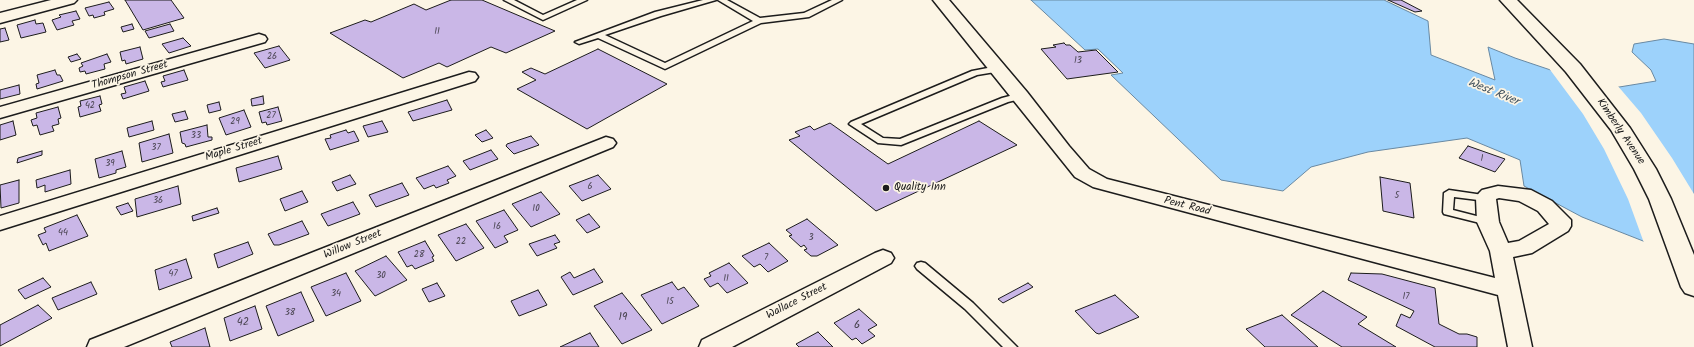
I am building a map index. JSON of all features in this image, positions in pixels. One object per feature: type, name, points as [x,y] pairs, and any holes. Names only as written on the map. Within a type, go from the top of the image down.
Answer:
[{"type":"main road","name":"Kimberly Avenue","points":[[1508,0],[1561,56],[1614,119],[1645,169],[1670,222],[1694,287]]},
{"type":"street","points":[[0,18],[69,0]]},
{"type":"street","name":"Pent Road","points":[[941,0],[1021,96],[1082,173],[1100,183],[1510,290]]},
{"type":"street","name":"Thompson Street","points":[[0,113],[259,39]]},
{"type":"street","name":"Maple Street","points":[[0,223],[469,77]]},
{"type":"street","name":"Willow Street","points":[[99,347],[606,142]]},
{"type":"street","points":[[1501,252],[1524,248],[1558,228],[1560,226],[1560,220],[1545,206],[1524,195],[1510,192],[1498,192],[1489,195],[1486,198],[1488,222],[1501,252],[1510,290],[1520,347]]},
{"type":"street","name":"Wallace Street","points":[[711,347],[883,258]]},
{"type":"lane","points":[[508,0],[543,18],[583,0]]},
{"type":"lane","points":[[579,42],[658,14],[712,0]]},
{"type":"lane","points":[[722,0],[759,21]]},
{"type":"lane","points":[[598,35],[665,66],[759,21],[806,15],[838,0]]},
{"type":"lane","points":[[998,69],[976,74],[854,124],[877,139],[886,142],[901,142],[1005,100],[1021,96]]},
{"type":"lane","points":[[1486,198],[1448,193],[1448,212],[1488,222]]},
{"type":"lane","points":[[920,266],[969,306],[1011,347]]},
{"type":"water","name":"West River","points":[[1031,0],[1384,0],[1428,21],[1431,55],[1495,80],[1488,47],[1515,58],[1607,89],[1656,81],[1651,70],[1632,52],[1634,44],[1664,39],[1694,44],[1694,261],[1582,217],[1524,186],[1520,160],[1467,138],[1368,152],[1311,167],[1283,191],[1221,180],[1111,75],[1123,73],[1098,49],[1085,50]]},
{"type":"pier","points":[[1548,67],[1607,87],[1617,85],[1641,113],[1672,158],[1694,194],[1694,263],[1644,243],[1628,199],[1604,149],[1583,114]]},
{"type":"building","points":[[125,0],[171,0],[184,18],[143,30]]},
{"type":"building","points":[[451,0],[482,0],[555,31],[506,53],[491,47],[447,67],[439,63],[403,78],[330,33],[365,20],[371,22],[414,4],[426,10]]},
{"type":"building","points":[[1388,0],[1401,0],[1422,11],[1415,12]]},
{"type":"building","points":[[109,2],[114,9],[104,12],[105,15],[94,18],[93,15],[89,16],[85,8]]},
{"type":"building","points":[[76,11],[80,19],[72,21],[74,25],[57,30],[52,20],[61,17],[59,15]]},
{"type":"building","points":[[35,20],[36,24],[43,23],[46,32],[21,38],[17,25]]},
{"type":"building","points":[[132,24],[134,29],[123,32],[121,27]]},
{"type":"building","points":[[170,24],[174,31],[149,38],[145,31]]},
{"type":"building","points":[[5,28],[9,40],[0,42],[0,29]]},
{"type":"building","points":[[183,38],[191,46],[169,53],[162,44]]},
{"type":"building","points":[[1064,43],[1066,45],[1070,45],[1078,52],[1096,50],[1118,72],[1067,79],[1041,49],[1056,47],[1053,45]]},
{"type":"building","points":[[279,46],[290,60],[265,68],[254,53]]},
{"type":"building","points":[[140,47],[143,59],[126,64],[125,60],[122,61],[120,52]]},
{"type":"building","points":[[598,49],[667,84],[587,129],[517,89],[536,80],[522,72],[531,68],[545,74]]},
{"type":"building","points":[[77,54],[81,59],[71,62],[68,57]]},
{"type":"building","points":[[107,54],[111,62],[104,64],[105,69],[86,74],[85,71],[80,72],[79,68],[83,66],[81,63]]},
{"type":"building","points":[[55,70],[57,75],[60,75],[63,81],[37,89],[36,84],[39,83],[37,75]]},
{"type":"building","points":[[184,70],[188,80],[163,87],[161,82],[165,81],[163,76]]},
{"type":"building","points":[[145,81],[149,91],[123,99],[121,94],[126,93],[124,87]]},
{"type":"building","points":[[19,85],[20,94],[0,99],[0,90]]},
{"type":"building","points":[[100,96],[102,104],[99,105],[101,111],[80,117],[78,107],[81,106],[80,101]]},
{"type":"building","points":[[263,96],[264,104],[252,106],[251,99]]},
{"type":"building","points":[[447,100],[452,110],[413,121],[408,112]]},
{"type":"building","points":[[219,102],[221,110],[209,113],[207,105]]},
{"type":"building","points":[[58,107],[61,118],[58,119],[59,124],[52,126],[54,131],[40,135],[37,125],[33,126],[31,120],[37,118],[36,113]]},
{"type":"building","points":[[278,107],[282,121],[267,125],[266,122],[262,123],[259,112]]},
{"type":"building","points":[[244,110],[251,127],[226,135],[219,118]]},
{"type":"building","points":[[185,111],[188,119],[175,122],[172,114]]},
{"type":"building","points":[[13,121],[16,135],[0,140],[0,125]]},
{"type":"building","points":[[152,121],[154,130],[129,137],[127,128]]},
{"type":"building","points":[[382,121],[388,132],[368,137],[363,126]]},
{"type":"building","name":"Quality Inn","points":[[979,121],[1017,145],[876,211],[789,140],[800,136],[795,132],[810,126],[814,130],[830,123],[888,164]]},
{"type":"building","points":[[207,125],[208,137],[212,137],[212,140],[186,147],[185,144],[182,143],[180,132]]},
{"type":"building","points":[[346,130],[348,133],[354,131],[359,141],[330,150],[325,139],[331,138],[330,135]]},
{"type":"building","points":[[486,130],[493,138],[482,142],[475,135]]},
{"type":"building","points":[[169,134],[173,153],[142,162],[139,143]]},
{"type":"building","points":[[531,136],[539,145],[514,154],[506,146],[507,144]]},
{"type":"building","points":[[1468,146],[1505,159],[1495,172],[1459,158]]},
{"type":"building","points":[[491,150],[498,159],[470,170],[463,161]]},
{"type":"building","points":[[42,151],[42,155],[17,163],[18,158]]},
{"type":"building","points":[[122,151],[126,167],[116,170],[116,173],[99,178],[95,159]]},
{"type":"building","points":[[278,156],[282,169],[239,182],[236,168]]},
{"type":"building","points":[[448,166],[456,176],[447,180],[449,183],[436,188],[434,185],[424,189],[416,178]]},
{"type":"building","points":[[70,170],[71,184],[45,192],[45,185],[37,188],[36,180]]},
{"type":"building","points":[[350,175],[356,184],[337,191],[332,182]]},
{"type":"building","points":[[598,175],[611,189],[582,201],[569,186]]},
{"type":"building","points":[[1380,177],[1410,183],[1414,218],[1383,211]]},
{"type":"building","points":[[19,180],[19,203],[1,208],[0,185]]},
{"type":"building","points":[[402,183],[409,195],[376,207],[369,195]]},
{"type":"building","points":[[178,186],[181,204],[137,217],[135,199]]},
{"type":"building","points":[[302,191],[308,202],[285,211],[280,199]]},
{"type":"building","points":[[541,192],[560,214],[531,227],[512,204]]},
{"type":"building","points":[[353,202],[360,214],[328,226],[321,214]]},
{"type":"building","points":[[128,203],[133,211],[121,215],[116,207]]},
{"type":"building","points":[[217,208],[219,213],[193,221],[192,216]]},
{"type":"building","points":[[504,210],[518,230],[504,236],[508,242],[495,248],[476,221]]},
{"type":"building","points":[[589,214],[600,227],[587,233],[576,220]]},
{"type":"building","points":[[77,215],[88,236],[49,251],[46,243],[43,245],[38,235],[46,232],[44,228]]},
{"type":"building","points":[[807,219],[838,245],[817,256],[811,256],[804,250],[807,249],[804,245],[801,247],[789,236],[792,235],[786,230]]},
{"type":"building","points":[[302,221],[309,234],[279,245],[274,245],[268,234]]},
{"type":"building","points":[[466,224],[484,248],[456,261],[438,235]]},
{"type":"building","points":[[555,235],[560,242],[554,244],[557,248],[537,256],[529,244]]},
{"type":"building","points":[[425,241],[434,256],[432,257],[434,261],[415,269],[412,265],[407,267],[398,252]]},
{"type":"building","points":[[248,242],[253,254],[218,268],[214,254]]},
{"type":"building","points":[[769,243],[788,261],[768,272],[760,264],[754,267],[742,256]]},
{"type":"building","points":[[386,256],[407,280],[375,296],[355,271]]},
{"type":"building","points":[[186,259],[192,278],[159,290],[155,270]]},
{"type":"building","points":[[729,263],[748,283],[727,293],[718,283],[710,287],[704,279],[711,276],[709,273]]},
{"type":"building","points":[[594,269],[603,282],[573,295],[561,277],[570,272],[574,278]]},
{"type":"building","points":[[346,273],[361,301],[326,316],[311,287]]},
{"type":"building","points":[[1351,273],[1382,274],[1435,288],[1439,324],[1459,334],[1467,334],[1477,337],[1477,347],[1435,347],[1396,326],[1401,314],[1410,318],[1414,311],[1348,280]]},
{"type":"building","points":[[43,278],[51,287],[25,299],[18,290]]},
{"type":"building","points":[[91,282],[97,294],[58,310],[52,298]]},
{"type":"building","points":[[672,282],[678,290],[684,287],[699,306],[662,324],[641,295]]},
{"type":"building","points":[[437,283],[445,296],[429,302],[422,289]]},
{"type":"building","points":[[1028,283],[1033,287],[1003,303],[998,299]]},
{"type":"building","points":[[538,290],[547,305],[519,316],[511,301]]},
{"type":"building","points":[[1323,291],[1367,317],[1358,324],[1396,347],[1342,347],[1291,315]]},
{"type":"building","points":[[301,292],[314,321],[278,336],[266,306]]},
{"type":"building","points":[[622,293],[652,330],[622,344],[594,306]]},
{"type":"building","points":[[1115,295],[1139,317],[1099,334],[1096,333],[1075,311]]},
{"type":"building","points":[[38,305],[52,318],[0,346],[0,325]]},
{"type":"building","points":[[255,306],[262,329],[230,341],[224,318]]},
{"type":"building","points":[[859,309],[877,325],[868,330],[875,336],[862,344],[856,338],[852,340],[834,323]]},
{"type":"building","points":[[1282,315],[1318,347],[1265,347],[1246,329]]},
{"type":"building","points":[[205,328],[210,347],[172,347],[170,342]]},
{"type":"building","points":[[818,332],[833,347],[799,347],[796,344]]},
{"type":"building","points":[[590,333],[599,347],[560,347]]},
{"type":"place","name":"Quality Inn","points":[[886,188]]}]
